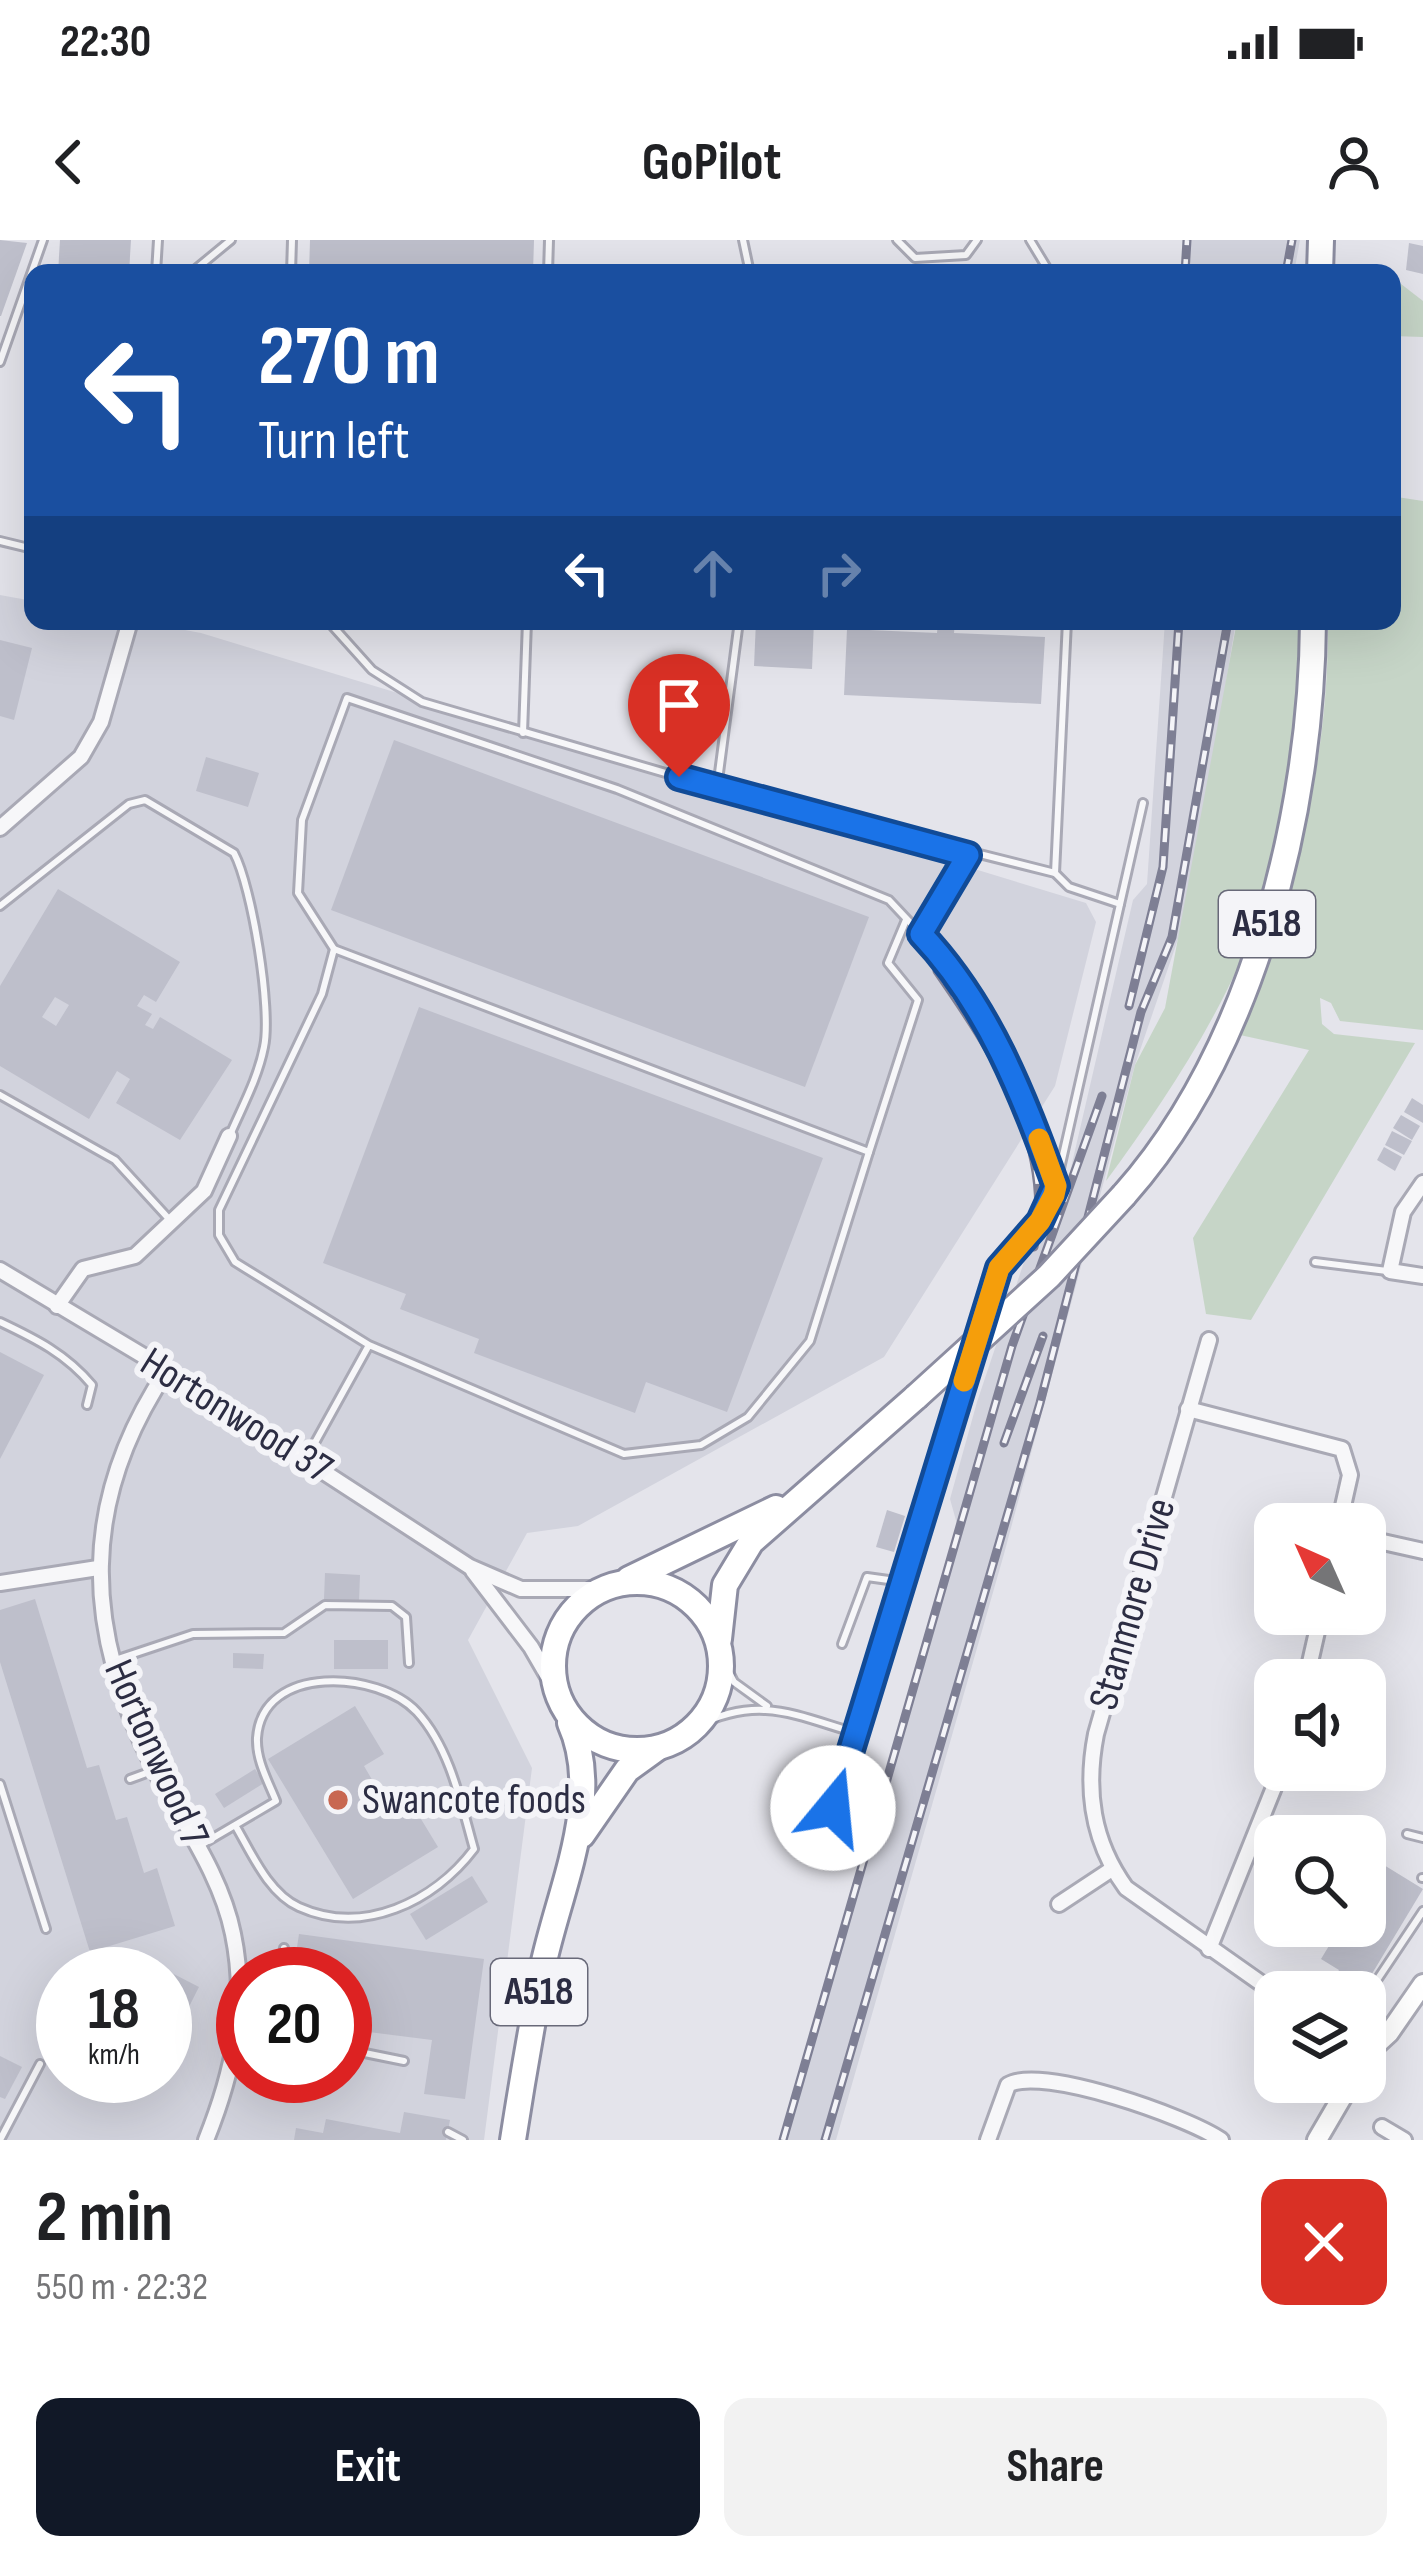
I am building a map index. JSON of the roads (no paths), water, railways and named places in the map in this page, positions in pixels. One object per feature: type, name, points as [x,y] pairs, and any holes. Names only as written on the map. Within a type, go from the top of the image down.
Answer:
[{"type":"highway","name":"A518","points":[[720,1650],[725,1585],[733,1566],[794,1499],[916,1397],[1048,1276],[1124,1195],[1193,1094],[1274,907],[1295,830],[1312,713],[1313,630]]},
{"type":"highway","name":"A518","points":[[610,1587],[794,1499]]},
{"type":"highway","points":[[659,1584],[686,1597],[709,1621],[720,1650],[716,1697],[697,1726],[658,1748],[637,1750],[601,1742],[576,1725],[559,1698],[553,1672],[558,1637],[580,1604],[610,1587],[659,1584]]},
{"type":"highway","name":"A518","points":[[513,2140],[543,1968],[574,1846],[584,1766],[559,1698]]},
{"type":"highway","name":"A518","points":[[574,1846],[627,1770],[658,1748]]},
{"type":"street","points":[[0,828],[81,757],[101,722],[127,630]]},
{"type":"street","points":[[57,1306],[83,1269],[135,1256],[204,1191],[230,1136]]},
{"type":"street","points":[[1423,1183],[1403,1213],[1390,1271],[1423,1276]]},
{"type":"street","name":"Hortonwood 37","points":[[0,1270],[166,1370],[470,1567],[521,1589],[610,1587]]},
{"type":"street","name":"Stanmore Drive","points":[[1209,1340],[1088,1772],[1095,1823],[1112,1869],[1148,1909],[1254,1979]]},
{"type":"street","name":"Hortonwood 7","points":[[166,1370],[122,1443],[98,1568],[112,1661],[128,1714],[198,1847],[234,1947]]},
{"type":"street","points":[[1188,1409],[1342,1450],[1350,1475],[1344,1503]]},
{"type":"street","points":[[1386,1543],[1423,1551]]},
{"type":"street","name":"Hortonwood 37","points":[[470,1567],[531,1648],[559,1698]]},
{"type":"street","points":[[0,1582],[98,1568]]},
{"type":"street","points":[[1209,1949],[1273,1791]]},
{"type":"street","points":[[1058,1904],[1112,1869]]},
{"type":"street","points":[[1386,2036],[1423,1984]]},
{"type":"street","points":[[988,2140],[1008,2085],[1031,2078],[1169,2113],[1221,2140]]},
{"type":"street","name":"Hortonwood 7","points":[[206,2140],[220,2103]]},
{"type":"street","points":[[1317,2140],[1339,2103]]},
{"type":"street","points":[[1382,2127],[1404,2140]]},
{"type":"lane","points":[[201,264],[231,240]]},
{"type":"lane","points":[[897,240],[916,258],[966,255],[977,240]]},
{"type":"lane","points":[[0,362],[24,294]]},
{"type":"lane","points":[[336,630],[372,670],[422,702],[717,788],[968,855],[1055,873],[1069,887],[1120,904]]},
{"type":"lane","points":[[523,733],[527,630]]},
{"type":"lane","points":[[717,788],[739,630]]},
{"type":"lane","points":[[1055,873],[1067,630]]},
{"type":"lane","points":[[869,1152],[334,949],[298,893],[302,820],[347,698],[617,789],[889,900],[949,964],[1008,1058],[1056,1186]]},
{"type":"lane","points":[[0,906],[129,804],[145,800],[234,853],[256,928],[267,1024],[256,1074],[230,1136]]},
{"type":"lane","points":[[833,1808],[999,1268],[1040,1221],[1056,1186],[1143,802]]},
{"type":"lane","points":[[921,934],[968,855]]},
{"type":"lane","points":[[334,949],[322,994],[219,1210],[219,1235],[235,1262],[369,1345],[624,1454],[701,1445],[748,1417],[810,1341],[918,1000],[888,963],[907,919]]},
{"type":"lane","points":[[0,1095],[115,1160],[172,1221]]},
{"type":"lane","points":[[1316,1262],[1390,1271]]},
{"type":"lane","points":[[0,1322],[57,1350],[82,1372],[92,1385],[88,1405]]},
{"type":"lane","points":[[305,1460],[369,1345]]},
{"type":"lane","points":[[842,1644],[867,1577],[903,1582]]},
{"type":"lane","points":[[112,1661],[194,1634],[284,1633],[325,1606],[392,1606],[406,1617],[409,1663]]},
{"type":"lane","points":[[720,1650],[734,1682],[770,1708],[856,1733]]},
{"type":"lane","points":[[198,1847],[235,1825],[276,1801],[260,1760],[257,1734],[272,1706],[300,1684],[338,1681],[377,1686],[415,1709],[442,1747],[474,1849],[455,1874],[397,1910],[364,1920],[298,1907],[269,1882],[235,1825]]},
{"type":"lane","points":[[697,1726],[723,1713],[770,1708]]},
{"type":"lane","points":[[130,1778],[155,1770]]},
{"type":"lane","points":[[0,1784],[46,1929]]},
{"type":"lane","points":[[1407,1834],[1423,1838]]},
{"type":"lane","points":[[1383,1971],[1423,1912]]},
{"type":"lane","points":[[372,2054],[404,2061]]},
{"type":"lane","points":[[0,2140],[36,2072]]},
{"type":"lane","points":[[448,2132],[463,2140]]},
{"type":"railway","points":[[1186,264],[1187,240]]},
{"type":"railway","points":[[1288,264],[1292,240]]},
{"type":"railway","points":[[1129,1006],[1163,867],[1178,630]]},
{"type":"railway","points":[[825,2140],[1040,1403],[1141,1012],[1172,937],[1226,630]]},
{"type":"railway","points":[[937,971],[997,1066],[1028,1136],[1039,1209],[1034,1247]]},
{"type":"railway","points":[[783,2140],[1012,1346],[1102,1096]]},
{"type":"railway","points":[[1004,1443],[1043,1336]]},
{"type":"place","name":"Swancote foods","points":[[338,1800]]}]
